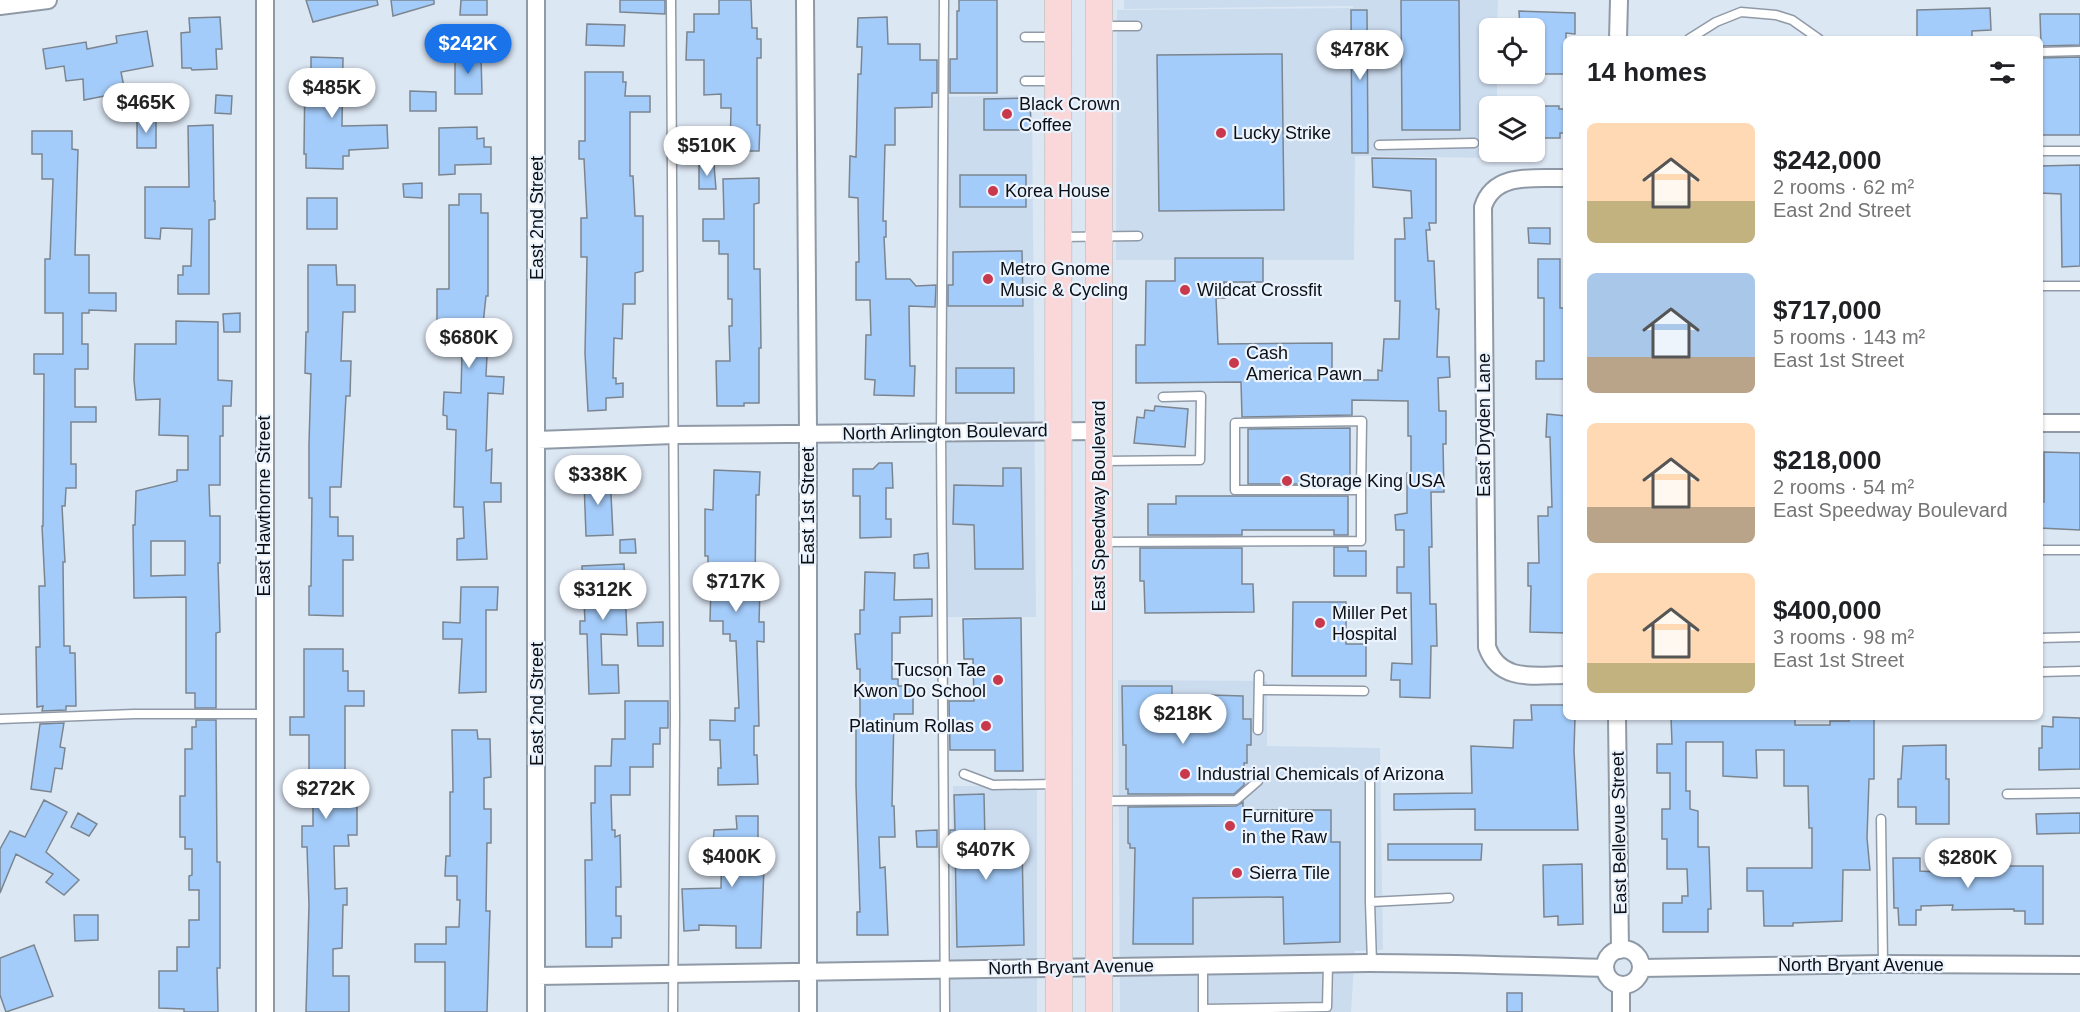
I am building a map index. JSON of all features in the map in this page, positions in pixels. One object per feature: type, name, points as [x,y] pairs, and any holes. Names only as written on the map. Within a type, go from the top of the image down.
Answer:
[{"type":"main road","points":[[1058,0],[1059,1012]]},
{"type":"main road","name":"East Speedway Boulevard","points":[[1099,0],[1099,1012]]},
{"type":"street","points":[[0,6],[48,0]]},
{"type":"street","name":"East Hawthorne Street","points":[[265,0],[265,1012]]},
{"type":"street","name":"East 2nd Street","points":[[536,1012],[537,0]]},
{"type":"street","name":"East 1st Street","points":[[805,0],[808,1012]]},
{"type":"street","points":[[1618,36],[1619,0]]},
{"type":"street","name":"East Dryden Lane","points":[[1563,178],[1518,179],[1506,182],[1489,192],[1483,207],[1486,647],[1498,666],[1508,672],[1521,675],[1563,675]]},
{"type":"street","points":[[2043,423],[2080,423]]},
{"type":"street","name":"North Arlington Boulevard","points":[[537,440],[674,435],[1100,431]]},
{"type":"street","name":"East Bellevue Street","points":[[1617,720],[1620,950]]},
{"type":"street","points":[[1625,949],[1638,957],[1641,968],[1635,981],[1631,984],[1621,985],[1608,977],[1605,968],[1609,956],[1620,950],[1625,949]]},
{"type":"street","name":"North Bryant Avenue","points":[[536,976],[808,973],[1203,964],[1372,963],[1605,968]]},
{"type":"street","name":"North Bryant Avenue","points":[[1641,968],[1883,964],[2080,965]]},
{"type":"street","points":[[1621,985],[1621,1012]]},
{"type":"lane","points":[[671,0],[674,435],[673,1012]]},
{"type":"lane","points":[[944,0],[941,432],[945,1012]]},
{"type":"lane","points":[[1694,36],[1716,22],[1741,12],[1776,15],[1792,20],[1814,36]]},
{"type":"lane","points":[[1099,26],[1137,26]]},
{"type":"lane","points":[[1025,37],[1058,38]]},
{"type":"lane","points":[[2043,52],[2080,51]]},
{"type":"lane","points":[[1025,81],[1058,81]]},
{"type":"lane","points":[[1379,145],[1474,143]]},
{"type":"lane","points":[[2043,151],[2080,151]]},
{"type":"lane","points":[[1059,237],[1138,236]]},
{"type":"lane","points":[[2043,286],[2080,286]]},
{"type":"lane","points":[[1100,461],[1200,460],[1201,396],[1163,397]]},
{"type":"lane","points":[[1100,542],[1361,540],[1362,422],[1235,423],[1235,490],[1361,490]]},
{"type":"lane","points":[[2043,550],[2080,550]]},
{"type":"lane","points":[[2043,638],[2080,637]]},
{"type":"lane","points":[[2043,672],[2080,671]]},
{"type":"lane","points":[[1258,730],[1259,675]]},
{"type":"lane","points":[[1259,690],[1364,691]]},
{"type":"lane","points":[[0,719],[134,714],[264,714]]},
{"type":"lane","points":[[964,774],[993,784],[1059,784]]},
{"type":"lane","points":[[1370,776],[1372,963]]},
{"type":"lane","points":[[1099,801],[1236,800],[1258,782]]},
{"type":"lane","points":[[2007,794],[2080,793]]},
{"type":"lane","points":[[1881,819],[1883,964]]},
{"type":"lane","points":[[1370,902],[1449,897]]},
{"type":"lane","points":[[1203,964],[1203,1011],[1327,1007],[1328,964]]},
{"type":"shaded area","points":[[1124,0],[1498,0],[1497,18],[1479,18],[1479,84],[1497,84],[1497,96],[1479,96],[1479,158],[1355,156],[1354,260],[1116,260],[1117,10],[1353,8],[1353,6],[1124,9]]},
{"type":"shaded area","points":[[1032,95],[1036,617],[947,617],[946,97]]},
{"type":"shaded area","points":[[1118,680],[1267,681],[1267,746],[1380,748],[1383,950],[1355,951],[1351,1012],[1120,1012]]},
{"type":"shaded area","points":[[953,786],[1037,786],[1037,1012],[950,1012]]},
{"type":"building","points":[[306,0],[377,0],[378,5],[313,22]]},
{"type":"building","points":[[391,0],[434,0],[434,4],[393,16]]},
{"type":"building","points":[[461,0],[487,0],[487,15],[460,15]]},
{"type":"building","points":[[620,0],[665,0],[665,14],[620,12]]},
{"type":"building","points":[[719,0],[751,0],[752,28],[757,28],[757,39],[761,39],[761,58],[757,58],[759,151],[730,151],[731,108],[721,108],[721,94],[704,95],[704,60],[686,60],[687,32],[694,32],[694,14],[719,14]]},
{"type":"building","points":[[959,0],[997,0],[997,93],[950,93],[950,59],[957,59]]},
{"type":"building","points":[[1401,0],[1459,0],[1460,130],[1402,130]]},
{"type":"building","points":[[1990,8],[1991,30],[1972,31],[1972,36],[1917,36],[1917,10]]},
{"type":"building","points":[[1351,10],[1367,10],[1368,153],[1352,153]]},
{"type":"building","points":[[1519,11],[1575,13],[1575,34],[1566,33],[1566,36],[1563,36],[1563,74],[1545,74],[1545,18],[1519,18]]},
{"type":"building","points":[[2040,14],[2080,14],[2080,45],[2043,46],[2043,36],[2041,36]]},
{"type":"building","points":[[220,17],[222,49],[216,49],[217,69],[182,68],[181,33],[190,32],[189,18]]},
{"type":"building","points":[[887,17],[888,44],[920,44],[920,60],[937,60],[937,93],[932,93],[932,107],[895,108],[895,145],[885,145],[883,221],[886,221],[886,237],[884,237],[886,279],[910,279],[916,286],[936,285],[935,307],[909,306],[910,366],[915,366],[914,396],[874,395],[875,380],[865,379],[866,335],[871,335],[870,300],[856,300],[856,262],[859,262],[858,198],[849,197],[850,156],[856,157],[858,74],[861,74],[862,47],[857,47],[858,18]]},
{"type":"building","points":[[587,24],[625,25],[624,46],[586,45]]},
{"type":"building","points":[[147,31],[153,66],[121,72],[125,92],[84,100],[83,79],[66,81],[64,66],[46,69],[43,49],[86,42],[87,49],[117,43],[116,36]]},
{"type":"building","name":"Lucky Strike","points":[[1282,54],[1284,210],[1159,211],[1157,55]]},
{"type":"building","points":[[455,55],[481,55],[482,94],[455,94]]},
{"type":"building","points":[[311,57],[343,58],[342,126],[387,125],[388,148],[349,150],[349,156],[343,156],[343,169],[306,168],[306,154],[304,154],[305,69],[311,69]]},
{"type":"building","points":[[2080,57],[2080,135],[2043,135],[2043,58]]},
{"type":"building","points":[[585,72],[623,72],[623,82],[626,82],[625,96],[650,96],[650,112],[630,112],[630,176],[633,176],[635,216],[643,216],[643,271],[635,273],[635,304],[623,304],[622,339],[614,338],[613,378],[616,378],[616,384],[623,383],[623,397],[606,398],[606,410],[588,411],[585,353],[587,257],[581,257],[581,218],[587,218],[584,159],[579,159],[579,141],[585,141]]},
{"type":"building","points":[[410,91],[436,92],[436,111],[410,111]]},
{"type":"building","points":[[216,95],[232,96],[231,114],[215,113]]},
{"type":"building","name":"Black Crown Coffee","points":[[1030,98],[1031,130],[984,130],[984,99]]},
{"type":"building","points":[[1545,106],[1559,106],[1559,109],[1563,109],[1563,133],[1560,133],[1560,138],[1545,138]]},
{"type":"building","points":[[137,120],[156,120],[156,148],[137,148]]},
{"type":"building","points":[[213,125],[215,219],[209,220],[209,294],[178,294],[178,275],[183,275],[183,266],[191,266],[192,229],[161,228],[160,239],[145,238],[145,187],[189,187],[188,126]]},
{"type":"building","points":[[477,127],[477,139],[484,138],[484,147],[491,147],[491,164],[455,165],[455,174],[439,175],[439,128]]},
{"type":"building","points":[[32,131],[72,131],[72,149],[78,150],[75,255],[89,255],[89,293],[116,293],[116,311],[89,310],[89,313],[82,313],[82,344],[88,344],[88,369],[75,369],[75,407],[96,407],[96,422],[71,422],[71,464],[76,464],[76,488],[66,488],[65,506],[62,506],[65,562],[63,562],[64,646],[70,646],[70,653],[75,653],[76,706],[66,706],[66,710],[42,711],[43,706],[37,707],[36,647],[40,647],[39,586],[45,586],[42,526],[44,374],[34,374],[34,354],[63,354],[63,313],[45,313],[45,259],[50,259],[53,179],[42,179],[42,154],[32,154]]},
{"type":"building","points":[[1372,158],[1436,159],[1436,223],[1429,223],[1430,230],[1426,230],[1428,261],[1434,261],[1436,309],[1439,309],[1437,357],[1449,357],[1450,377],[1438,378],[1439,411],[1446,411],[1446,444],[1443,444],[1444,492],[1431,492],[1430,604],[1436,604],[1437,646],[1431,646],[1430,698],[1400,697],[1400,680],[1391,680],[1392,663],[1412,664],[1411,593],[1397,593],[1397,567],[1404,567],[1404,530],[1396,530],[1395,515],[1407,513],[1407,473],[1411,473],[1408,401],[1352,400],[1352,415],[1242,417],[1241,382],[1136,383],[1136,345],[1145,345],[1146,281],[1175,281],[1175,258],[1263,258],[1263,282],[1224,282],[1225,298],[1216,298],[1218,344],[1332,343],[1332,380],[1378,380],[1378,370],[1382,371],[1384,339],[1399,339],[1400,301],[1395,301],[1395,239],[1405,239],[1404,218],[1412,218],[1411,191],[1373,187]]},
{"type":"building","points":[[699,165],[714,165],[716,189],[699,189]]},
{"type":"building","points":[[2080,165],[2080,266],[2062,267],[2061,194],[2043,193],[2043,166]]},
{"type":"building","name":"Korea House","points":[[960,175],[1026,175],[1026,207],[960,207]]},
{"type":"building","points":[[759,178],[759,203],[754,204],[754,269],[760,269],[759,403],[744,403],[744,406],[717,406],[716,361],[730,361],[729,326],[732,326],[732,299],[728,299],[728,254],[719,254],[719,241],[703,241],[703,219],[724,219],[723,179]]},
{"type":"building","points":[[422,183],[422,198],[404,197],[403,184]]},
{"type":"building","points":[[459,194],[481,194],[481,213],[488,213],[488,296],[486,296],[482,334],[488,334],[486,376],[504,377],[503,394],[488,393],[486,451],[492,449],[491,483],[501,483],[501,502],[484,502],[487,559],[457,560],[457,539],[464,538],[463,507],[454,507],[456,430],[447,429],[447,416],[443,415],[444,392],[461,393],[462,353],[449,353],[450,339],[437,339],[437,289],[449,289],[449,205],[459,205]]},
{"type":"building","points":[[307,198],[337,198],[337,229],[307,229]]},
{"type":"building","points":[[1528,228],[1550,228],[1550,244],[1529,243]]},
{"type":"building","name":"Metro Gnome Music & Cycling","points":[[1022,251],[1023,306],[948,306],[948,285],[953,285],[953,252]]},
{"type":"building","points":[[1538,259],[1560,259],[1563,379],[1536,379],[1536,361],[1544,361],[1544,298],[1538,298]]},
{"type":"building","points":[[308,265],[336,265],[337,285],[355,285],[355,312],[343,312],[341,361],[351,361],[350,396],[346,396],[341,487],[330,487],[330,517],[338,517],[338,536],[353,536],[353,560],[343,560],[343,616],[309,615],[312,498],[309,498],[311,374],[305,373],[306,332],[308,332]]},
{"type":"building","points":[[240,313],[240,332],[224,332],[223,314]]},
{"type":"building","points":[[176,321],[218,322],[218,380],[232,381],[231,406],[223,406],[223,436],[220,436],[220,485],[209,485],[210,516],[220,516],[220,563],[218,563],[220,632],[216,633],[216,708],[195,708],[195,693],[186,693],[186,597],[134,598],[133,525],[135,525],[136,491],[177,481],[177,470],[188,470],[188,436],[159,435],[160,399],[136,400],[135,344],[176,344]],"holes":[[[151,541],[185,541],[185,575],[151,576]]]},
{"type":"building","points":[[956,368],[1014,368],[1014,393],[956,393]]},
{"type":"building","points":[[1155,406],[1188,409],[1185,447],[1134,443],[1137,417],[1144,418],[1145,410],[1154,411]]},
{"type":"building","points":[[1547,414],[1563,416],[1563,633],[1530,632],[1531,586],[1528,586],[1528,563],[1539,563],[1538,516],[1548,516],[1548,507],[1552,507],[1550,437],[1546,437]]},
{"type":"building","points":[[1350,428],[1350,479],[1348,479],[1348,484],[1248,484],[1248,429]]},
{"type":"building","points":[[2044,452],[2080,453],[2080,530],[2043,528]]},
{"type":"building","points":[[612,462],[628,462],[629,480],[612,481]]},
{"type":"building","points":[[879,463],[892,463],[893,488],[886,488],[886,519],[891,519],[891,537],[860,538],[860,496],[853,496],[853,469],[873,469]]},
{"type":"building","points":[[1003,468],[1021,468],[1023,569],[975,569],[974,525],[953,524],[954,485],[1003,486]]},
{"type":"building","points":[[714,470],[760,472],[759,495],[756,495],[755,589],[760,589],[759,622],[764,622],[764,642],[757,641],[759,726],[754,726],[754,755],[757,755],[758,784],[718,785],[718,768],[721,768],[720,740],[710,740],[710,720],[735,721],[735,708],[739,708],[736,641],[730,641],[730,634],[723,634],[723,621],[710,621],[711,585],[708,585],[708,556],[705,556],[705,509],[713,510]]},
{"type":"building","points":[[610,474],[613,535],[586,536],[584,481],[588,481],[587,475]]},
{"type":"building","points":[[1176,496],[1348,496],[1348,535],[1334,535],[1334,530],[1242,530],[1242,535],[1148,535],[1148,504],[1176,504]]},
{"type":"building","points":[[635,539],[636,553],[620,553],[620,540]]},
{"type":"building","points":[[1334,547],[1348,547],[1348,551],[1366,551],[1366,576],[1334,576]]},
{"type":"building","points":[[1140,548],[1242,548],[1242,584],[1253,584],[1254,612],[1145,613],[1144,581],[1140,581]]},
{"type":"building","points":[[928,553],[929,568],[914,568],[914,555]]},
{"type":"building","points":[[624,564],[627,635],[601,634],[602,665],[618,665],[619,693],[589,694],[587,634],[580,634],[580,621],[585,621],[582,566]]},
{"type":"building","points":[[865,572],[895,573],[894,600],[932,599],[932,616],[900,617],[900,633],[892,633],[892,679],[898,679],[898,686],[913,686],[913,714],[894,714],[892,806],[894,806],[895,837],[879,837],[880,868],[885,867],[888,935],[857,935],[857,912],[860,912],[856,719],[860,719],[860,669],[857,669],[855,634],[860,634],[860,610],[864,610]]},
{"type":"building","points":[[461,587],[498,587],[497,610],[486,610],[486,692],[459,693],[462,639],[443,639],[443,622],[460,623]]},
{"type":"building","name":"Miller Pet Hospital","points":[[1293,602],[1346,602],[1346,644],[1366,644],[1366,676],[1292,676]]},
{"type":"building","points":[[1021,618],[1023,771],[995,771],[995,750],[950,750],[949,701],[974,701],[973,659],[964,659],[963,619]]},
{"type":"building","points":[[663,622],[663,646],[638,646],[637,623]]},
{"type":"building","points":[[304,649],[343,649],[343,671],[348,671],[348,691],[364,691],[364,706],[345,706],[345,795],[357,794],[357,835],[348,835],[349,846],[334,846],[335,889],[347,888],[347,905],[343,905],[342,948],[333,949],[333,976],[349,976],[349,1012],[306,1012],[309,905],[307,847],[302,847],[302,826],[313,826],[313,781],[309,781],[309,735],[290,735],[290,717],[304,717]]},
{"type":"building","points":[[1122,686],[1172,686],[1172,718],[1209,719],[1210,695],[1243,696],[1243,719],[1251,719],[1251,745],[1247,745],[1244,785],[1234,794],[1128,794],[1126,745],[1123,745]]},
{"type":"building","points":[[625,701],[668,701],[668,728],[660,728],[660,744],[653,744],[653,767],[630,767],[630,795],[611,795],[612,830],[615,830],[615,837],[620,835],[621,887],[616,887],[616,916],[621,916],[621,938],[612,938],[612,947],[586,947],[585,860],[592,860],[591,803],[595,803],[595,766],[611,766],[612,739],[625,739]]},
{"type":"building","points":[[1531,705],[1563,705],[1563,720],[1575,720],[1578,830],[1475,830],[1475,809],[1394,810],[1394,794],[1472,793],[1471,746],[1513,748],[1514,720],[1532,720]]},
{"type":"building","points":[[2053,717],[2080,718],[2080,769],[2039,770],[2042,726],[2053,727]]},
{"type":"building","points":[[196,720],[216,720],[217,862],[220,862],[218,1012],[184,1012],[184,1009],[159,1008],[159,971],[177,971],[177,947],[189,947],[189,920],[199,920],[199,890],[189,890],[189,876],[192,875],[192,849],[185,849],[185,837],[180,837],[180,796],[185,796],[185,749],[192,749],[192,727],[196,727]]},
{"type":"building","points":[[1671,720],[1795,720],[1795,725],[1830,725],[1830,721],[1874,720],[1874,779],[1869,779],[1867,838],[1870,870],[1843,870],[1842,921],[1793,923],[1793,926],[1764,926],[1763,891],[1747,891],[1747,868],[1812,868],[1812,828],[1809,828],[1808,786],[1784,786],[1784,750],[1756,750],[1757,778],[1723,776],[1723,742],[1686,742],[1686,791],[1690,791],[1690,809],[1698,811],[1698,847],[1709,847],[1711,909],[1708,909],[1708,932],[1663,932],[1663,903],[1682,903],[1682,896],[1688,896],[1687,869],[1667,869],[1667,839],[1662,839],[1662,809],[1670,809],[1670,773],[1657,773],[1657,744],[1672,744]]},
{"type":"building","points":[[64,723],[60,747],[65,748],[62,769],[55,768],[51,792],[31,789],[40,724]]},
{"type":"building","points":[[452,730],[477,730],[478,739],[490,739],[491,777],[484,778],[484,809],[491,809],[491,843],[487,843],[486,911],[490,911],[487,1012],[445,1012],[445,962],[415,962],[415,944],[446,944],[446,927],[459,927],[460,900],[457,900],[457,876],[445,876],[446,856],[450,856],[450,792],[453,792]]},
{"type":"building","points":[[1946,745],[1949,824],[1916,824],[1916,807],[1898,807],[1898,779],[1901,779],[1903,746]]},
{"type":"building","points":[[984,794],[985,843],[1022,844],[1024,945],[957,947],[955,846],[950,846],[950,830],[955,830],[954,795]]},
{"type":"building","points":[[44,800],[67,812],[46,852],[79,880],[64,895],[46,882],[53,874],[16,854],[0,893],[0,849],[10,831],[25,837]]},
{"type":"building","name":"Sierra Tile","points":[[1243,802],[1243,810],[1331,810],[1331,842],[1340,842],[1340,942],[1284,944],[1283,897],[1193,898],[1193,944],[1133,944],[1135,848],[1130,848],[1128,843],[1128,807],[1236,806]]},
{"type":"building","points":[[78,813],[97,824],[89,836],[71,827]]},
{"type":"building","points":[[2080,813],[2080,833],[2037,834],[2036,814]]},
{"type":"building","points":[[736,816],[758,816],[758,866],[764,866],[761,948],[736,948],[736,926],[699,925],[699,930],[684,931],[682,889],[721,888],[722,846],[713,846],[714,830],[737,829]]},
{"type":"building","points":[[937,830],[937,847],[917,847],[916,831]]},
{"type":"building","points":[[1388,844],[1482,844],[1481,860],[1388,860]]},
{"type":"building","points":[[1893,858],[1920,858],[1920,871],[1974,874],[1974,863],[2006,862],[2006,866],[2043,866],[2043,924],[2025,924],[2025,911],[2014,911],[2014,909],[1952,910],[1953,905],[1921,906],[1921,910],[1916,910],[1916,925],[1899,925],[1898,908],[1894,908]]},
{"type":"building","points":[[1582,864],[1583,924],[1558,925],[1558,916],[1544,917],[1543,865]]},
{"type":"building","points":[[74,915],[98,915],[98,940],[75,941]]},
{"type":"building","points":[[34,945],[53,996],[6,1012],[0,995],[0,958]]},
{"type":"building","points":[[1507,993],[1522,993],[1522,1012],[1507,1012]]},
{"type":"place","name":"Black Crown Coffee","points":[[1007,114]]},
{"type":"place","name":"Lucky Strike","points":[[1221,133]]},
{"type":"place","name":"Korea House","points":[[993,191]]},
{"type":"place","name":"Metro Gnome Music & Cycling","points":[[988,279]]},
{"type":"place","name":"Wildcat Crossfit","points":[[1185,290]]},
{"type":"place","name":"Cash America Pawn","points":[[1234,363]]},
{"type":"place","name":"Storage King USA","points":[[1287,481]]},
{"type":"place","name":"Miller Pet Hospital","points":[[1320,623]]},
{"type":"place","name":"Tucson Tae Kwon Do School","points":[[998,680]]},
{"type":"place","name":"Platinum Rollas","points":[[986,726]]},
{"type":"place","name":"Industrial Chemicals of Arizona","points":[[1185,774]]},
{"type":"place","name":"Furniture in the Raw","points":[[1230,826]]},
{"type":"place","name":"Sierra Tile","points":[[1237,873]]}]
